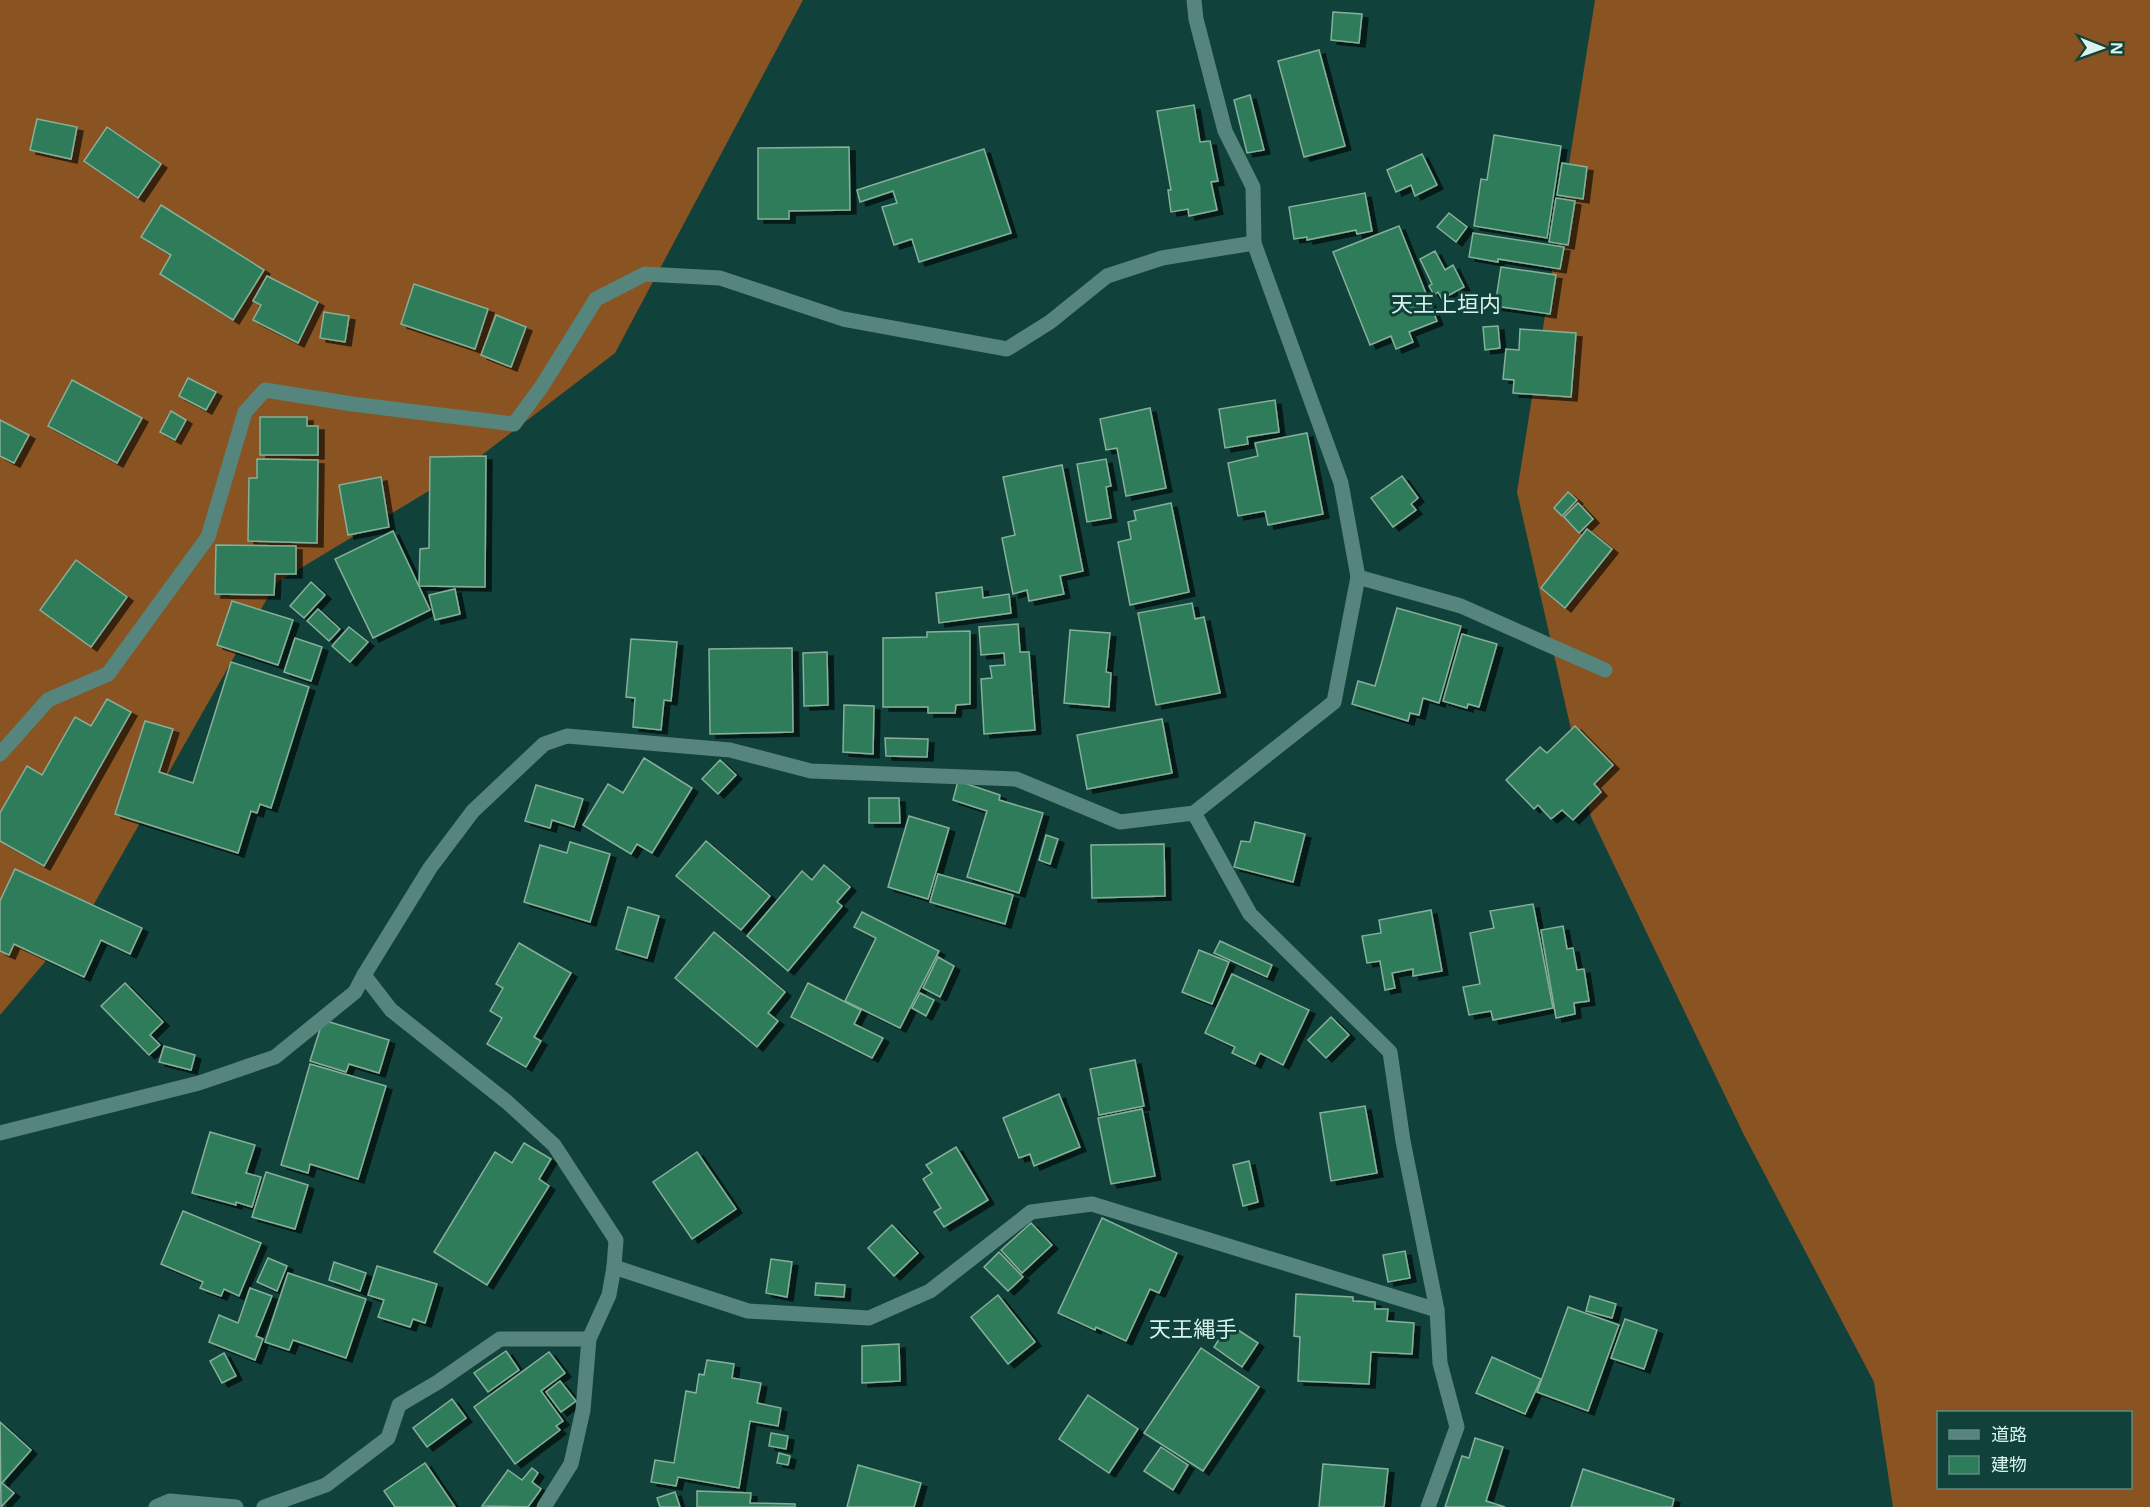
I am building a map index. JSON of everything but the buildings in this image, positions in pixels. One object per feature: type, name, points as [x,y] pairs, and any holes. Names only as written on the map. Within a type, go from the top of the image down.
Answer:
[{"type":"street","points":[[0,1133],[199,1083],[275,1057],[355,992],[430,868],[473,811],[544,744],[567,736],[730,750],[811,771],[1017,778],[1120,822],[1194,813],[1334,702],[1358,577],[1341,483],[1254,243],[1253,187],[1225,131],[1196,20],[1194,0]]},
{"type":"street","points":[[0,754],[48,700],[108,674],[202,546],[208,537],[245,412],[266,390],[352,404],[514,424],[542,386],[596,299],[645,274],[720,278],[843,319],[1007,349],[1050,322],[1107,276],[1162,258],[1254,243]]},
{"type":"street","points":[[1358,577],[1461,606],[1605,670]]},
{"type":"street","points":[[1194,813],[1250,914],[1390,1052],[1403,1141],[1437,1310],[1440,1363],[1457,1427],[1428,1507]]},
{"type":"street","points":[[364,975],[391,1010],[507,1102],[554,1145],[616,1239],[609,1295],[588,1339],[583,1410],[571,1464],[544,1507]]},
{"type":"street","points":[[614,1267],[748,1311],[869,1318],[930,1291],[1031,1212],[1092,1204],[1437,1310]]},
{"type":"street","points":[[264,1507],[326,1485],[388,1438],[399,1405],[438,1382],[500,1339],[588,1339]]},
{"type":"street","points":[[156,1507],[170,1501],[236,1507]]},
{"type":"shaded area","points":[[0,0],[803,0],[615,353],[457,474],[276,583],[94,904],[0,1015]]},
{"type":"shaded area","points":[[1595,0],[2150,0],[2150,1507],[1893,1507],[1874,1382],[1743,1133],[1591,817],[1517,492]]},
{"type":"district","name":"天王上垣内","points":[[1446,303]]},
{"type":"district","name":"天王縄手","points":[[1193,1328]]}]
